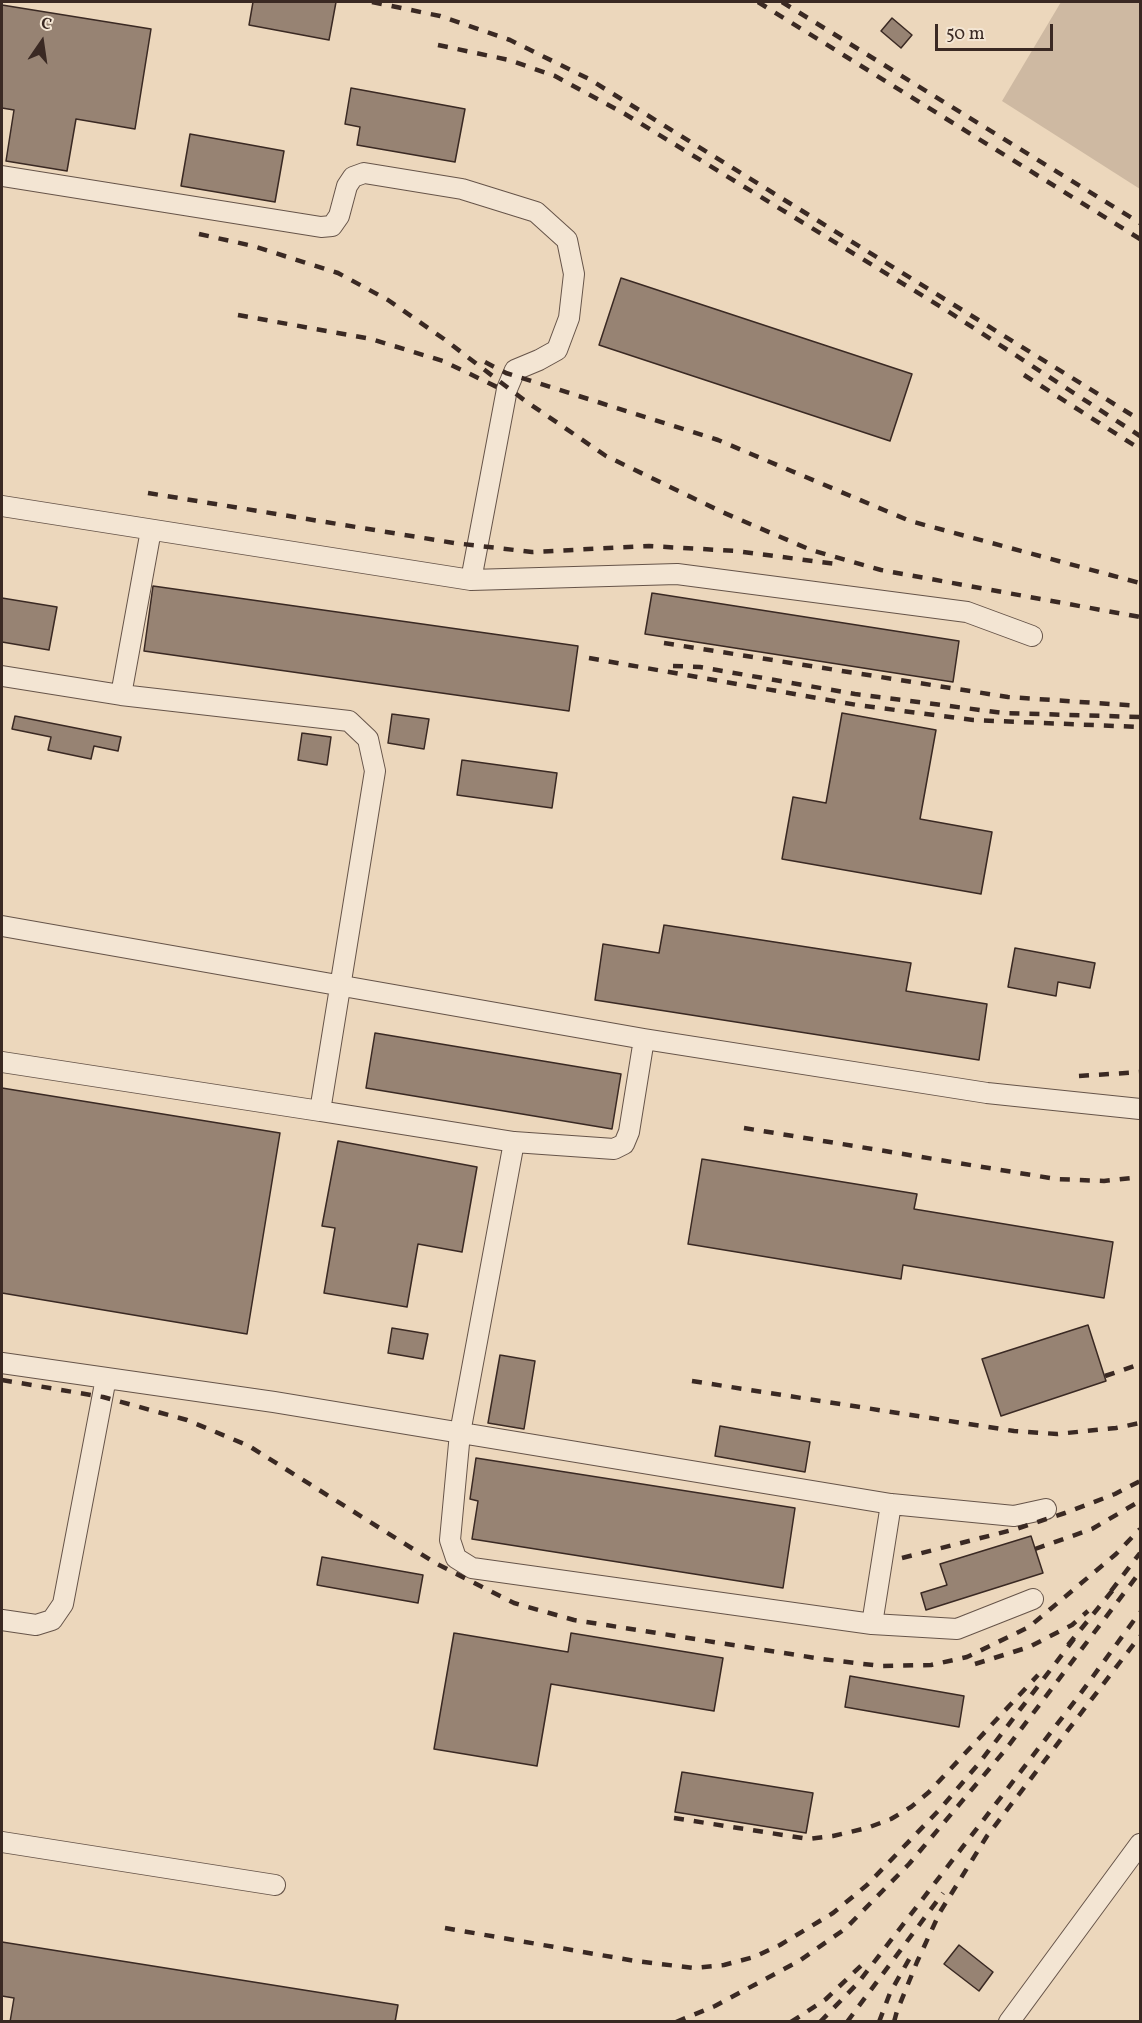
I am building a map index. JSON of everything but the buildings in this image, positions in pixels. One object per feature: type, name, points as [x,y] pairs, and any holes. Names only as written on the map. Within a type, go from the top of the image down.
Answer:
[{"type":"lane","points":[[2,176],[321,227],[332,226],[339,216],[347,186],[353,177],[364,173],[462,189],[536,212],[567,240],[574,274],[568,318],[557,350],[515,370],[507,389],[471,580]]},
{"type":"lane","points":[[2,506],[471,580],[677,574],[967,612],[1032,636]]},
{"type":"lane","points":[[121,695],[151,530]]},
{"type":"lane","points":[[2,676],[121,695],[349,721],[368,739],[375,771],[342,987],[320,1111]]},
{"type":"lane","points":[[2,926],[644,1040],[987,1093],[1140,1109]]},
{"type":"lane","points":[[2,1062],[514,1142],[614,1149],[624,1144],[629,1132],[644,1040]]},
{"type":"lane","points":[[514,1142],[460,1433],[450,1540],[456,1558],[472,1568],[873,1624],[957,1629],[1033,1599]]},
{"type":"lane","points":[[2,1363],[274,1402],[891,1504],[1014,1516],[1046,1509]]},
{"type":"lane","points":[[2,1620],[36,1625],[52,1620],[63,1604],[106,1378]]},
{"type":"lane","points":[[873,1624],[891,1504]]},
{"type":"lane","points":[[2,1842],[275,1885]]},
{"type":"lane","points":[[1009,2022],[1140,1844]]},
{"type":"shaded area","points":[[1061,2],[1140,2],[1140,189],[1002,101]]},
{"type":"railway","points":[[372,2],[440,16],[510,40],[589,79],[1140,420]]},
{"type":"railway","points":[[758,2],[1140,239]]},
{"type":"railway","points":[[782,2],[1140,223]]},
{"type":"railway","points":[[438,45],[509,60],[555,76],[625,114],[946,310],[1140,436]]},
{"type":"railway","points":[[199,234],[253,246],[338,273],[388,300],[524,400],[606,456],[722,512],[811,550],[881,570],[1140,617]]},
{"type":"railway","points":[[238,315],[371,339],[443,361],[499,388]]},
{"type":"railway","points":[[485,362],[506,373],[718,440],[910,521],[1140,583]]},
{"type":"railway","points":[[1024,375],[1140,449]]},
{"type":"railway","points":[[148,493],[454,543],[532,552],[649,546],[736,551],[836,564]]},
{"type":"railway","points":[[664,643],[1008,697],[1140,706]]},
{"type":"railway","points":[[589,658],[857,705],[973,720],[1140,727]]},
{"type":"railway","points":[[673,666],[700,667],[855,694],[1004,713],[1140,717]]},
{"type":"railway","points":[[1079,1076],[1140,1072]]},
{"type":"railway","points":[[744,1128],[1056,1179],[1104,1181],[1140,1177]]},
{"type":"railway","points":[[1105,1376],[1140,1364]]},
{"type":"railway","points":[[2,1380],[103,1397],[187,1420],[249,1446],[437,1564],[514,1603],[574,1620],[822,1659],[881,1666],[931,1665],[967,1657],[1029,1627],[1116,1554],[1140,1529]]},
{"type":"railway","points":[[692,1381],[1014,1431],[1057,1434],[1116,1428],[1140,1423]]},
{"type":"railway","points":[[902,1558],[1016,1529],[1115,1494],[1140,1481]]},
{"type":"railway","points":[[1035,1549],[1092,1529],[1140,1501]]},
{"type":"railway","points":[[1111,1591],[1140,1553]]},
{"type":"railway","points":[[676,2022],[715,2006],[799,1961],[845,1929],[909,1864],[1006,1749],[1140,1572]]},
{"type":"railway","points":[[1068,1645],[1117,1585]]},
{"type":"railway","points":[[975,1664],[1029,1647],[1072,1625],[1088,1611]]},
{"type":"railway","points":[[820,2022],[858,1983],[1078,1697],[1140,1612]]},
{"type":"railway","points":[[894,2022],[917,1962],[940,1912],[987,1836],[1140,1636]]},
{"type":"railway","points":[[445,1928],[635,1961],[694,1968],[724,1965],[754,1957],[780,1945],[833,1913],[867,1885],[941,1808],[980,1762],[1074,1639]]},
{"type":"railway","points":[[674,1818],[809,1839],[867,1828],[891,1819],[911,1807],[929,1792],[1038,1675]]},
{"type":"railway","points":[[847,2022],[943,1893]]},
{"type":"railway","points":[[879,2022],[890,1993],[912,1954]]},
{"type":"railway","points":[[791,2022],[826,1999],[868,1959]]}]
